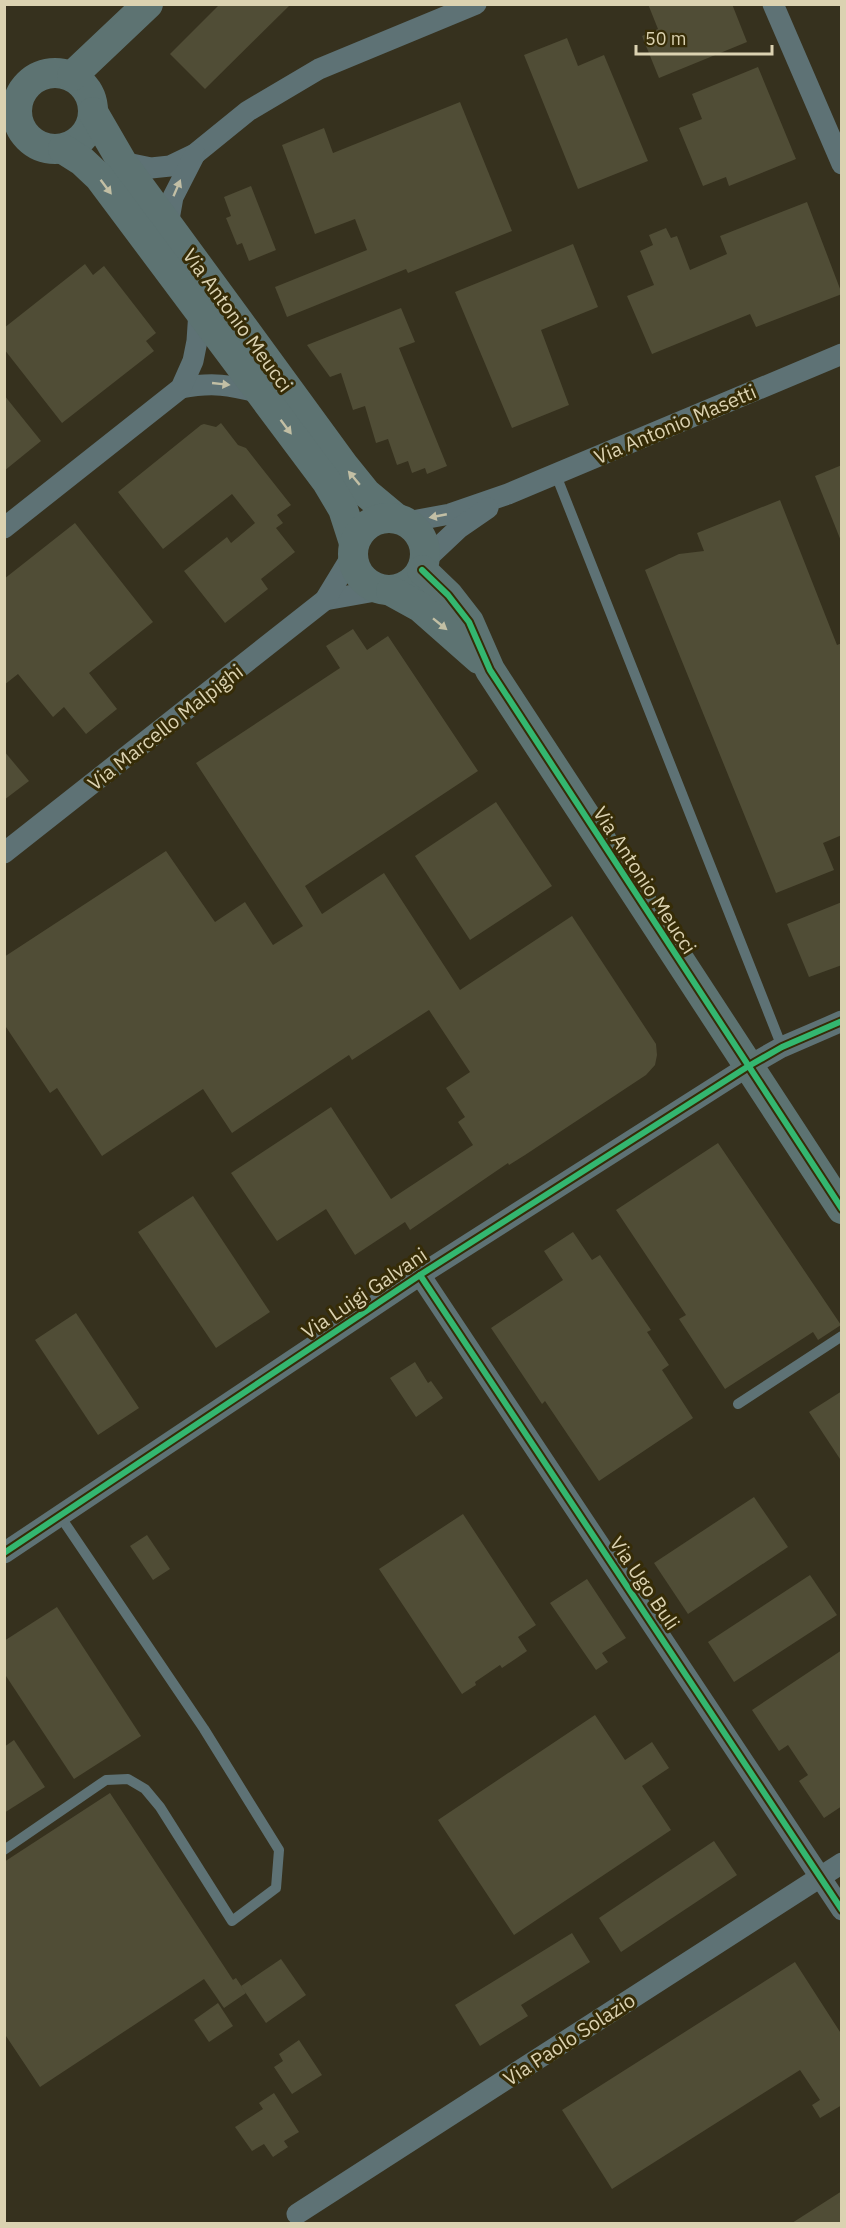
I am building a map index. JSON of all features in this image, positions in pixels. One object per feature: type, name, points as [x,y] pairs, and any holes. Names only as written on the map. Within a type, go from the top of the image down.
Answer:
[{"type":"street","points":[[72,76],[148,4]]},
{"type":"street","points":[[122,162],[151,168],[170,166],[195,154],[248,111],[319,69],[476,4]]},
{"type":"street","points":[[773,4],[842,164]]},
{"type":"street","points":[[59,72],[72,76],[81,83],[88,91],[93,112],[91,124],[84,135],[75,144],[63,149],[38,146],[27,138],[12,135],[17,101],[23,88],[33,79],[46,74],[59,72]]},
{"type":"street","name":"Via Antonio Meucci","points":[[93,112],[122,162],[345,467],[366,493],[401,520]]},
{"type":"street","name":"Via Antonio Meucci","points":[[63,149],[82,161],[99,177],[327,482],[343,509],[353,549]]},
{"type":"street","points":[[168,225],[173,197],[195,154]]},
{"type":"street","points":[[4,528],[180,388],[193,361],[199,311]]},
{"type":"street","name":"Via Antonio Masetti","points":[[401,520],[450,514],[508,494],[842,354]]},
{"type":"street","points":[[180,388],[207,383],[261,393]]},
{"type":"street","name":"Via Antonio Masetti","points":[[424,565],[459,528],[508,494]]},
{"type":"street","points":[[401,520],[416,529],[422,538],[425,549],[424,565],[416,579],[407,586],[386,591],[366,583],[359,575],[354,565],[353,549],[359,534],[375,521],[401,520]]},
{"type":"street","name":"Via Marcello Malpighi","points":[[4,853],[325,600],[353,549]]},
{"type":"street","name":"Via Antonio Meucci","points":[[424,565],[468,622],[490,670],[747,1067],[842,1209]]},
{"type":"street","name":"Via Antonio Meucci","points":[[386,591],[428,614],[490,670]]},
{"type":"street","name":"Via Marcello Malpighi","points":[[325,600],[386,591]]},
{"type":"street","name":"Via Luigi Galvani","points":[[4,1553],[420,1275],[747,1067],[782,1047],[842,1021]]},
{"type":"street","name":"Via Ugo Buli","points":[[420,1275],[842,1910]]},
{"type":"street","name":"Via Paolo Solazio","points":[[297,2214],[842,1863]]},
{"type":"lane","points":[[556,475],[782,1047]]},
{"type":"lane","points":[[738,1404],[842,1336]]},
{"type":"lane","points":[[4,1850],[106,1780],[128,1779],[145,1789],[160,1807],[231,1921],[276,1888],[279,1850],[204,1729],[60,1516]]},
{"type":"building","points":[[220,4],[291,4],[205,89],[170,54]]},
{"type":"building","points":[[648,4],[732,4],[747,42],[659,78],[642,36],[658,29]]},
{"type":"building","points":[[567,38],[578,66],[604,55],[648,161],[578,189],[524,55]]},
{"type":"building","points":[[758,67],[796,159],[729,186],[726,177],[703,186],[679,128],[702,119],[692,94]]},
{"type":"building","points":[[460,102],[512,231],[408,273],[406,269],[287,317],[275,287],[367,250],[355,219],[315,234],[282,145],[324,128],[333,153]]},
{"type":"building","points":[[251,186],[276,250],[249,261],[242,243],[237,245],[226,218],[231,216],[224,197]]},
{"type":"building","points":[[807,202],[842,294],[756,327],[750,314],[652,354],[627,296],[654,285],[640,251],[653,245],[649,235],[666,228],[671,238],[677,236],[690,270],[727,254],[720,236]]},
{"type":"building","points":[[573,244],[598,307],[541,330],[569,405],[512,428],[455,292]]},
{"type":"building","points":[[85,264],[93,275],[104,266],[156,333],[146,341],[154,351],[62,423],[4,349],[4,328]]},
{"type":"building","points":[[401,308],[415,342],[399,348],[447,466],[427,474],[425,468],[412,473],[408,461],[397,465],[388,439],[376,443],[365,406],[353,410],[341,373],[330,377],[307,345]]},
{"type":"building","points":[[4,395],[41,441],[4,471]]},
{"type":"building","points":[[221,423],[238,445],[246,448],[291,505],[277,515],[283,523],[276,528],[295,552],[261,579],[268,589],[225,623],[184,571],[227,537],[231,543],[255,523],[232,494],[163,549],[118,492],[201,425],[216,427]]},
{"type":"building","points":[[842,465],[842,541],[841,541],[815,476]]},
{"type":"building","points":[[780,500],[837,645],[842,643],[842,835],[823,843],[834,870],[776,893],[645,570],[679,554],[704,551],[697,533]]},
{"type":"building","points":[[75,523],[153,622],[89,673],[117,709],[86,734],[64,707],[53,717],[18,674],[4,685],[4,579]]},
{"type":"building","points":[[353,629],[367,650],[388,636],[478,771],[305,886],[322,914],[384,873],[460,990],[572,916],[656,1044],[657,1055],[655,1065],[646,1075],[525,1155],[509,1165],[508,1163],[410,1230],[405,1222],[355,1255],[326,1209],[277,1241],[231,1173],[331,1107],[391,1199],[473,1145],[458,1122],[465,1117],[446,1088],[470,1072],[429,1010],[352,1060],[349,1055],[232,1133],[203,1089],[102,1156],[57,1088],[50,1093],[4,1024],[4,957],[166,851],[215,922],[245,902],[273,945],[303,926],[196,763],[340,668],[326,646]]},
{"type":"building","points":[[4,751],[29,781],[4,800]]},
{"type":"building","points":[[496,802],[552,886],[470,940],[415,856]]},
{"type":"building","points":[[842,902],[842,965],[809,977],[787,924]]},
{"type":"building","points":[[718,1143],[841,1325],[818,1340],[813,1332],[725,1389],[679,1319],[686,1315],[616,1210]]},
{"type":"building","points":[[193,1196],[270,1312],[216,1348],[138,1232]]},
{"type":"building","points":[[573,1232],[592,1260],[600,1255],[651,1330],[647,1332],[669,1365],[662,1370],[693,1418],[599,1481],[545,1401],[542,1404],[491,1328],[563,1280],[544,1251]]},
{"type":"building","points":[[76,1313],[139,1408],[98,1435],[35,1340]]},
{"type":"building","points":[[415,1362],[428,1383],[431,1381],[443,1398],[416,1417],[390,1378]]},
{"type":"building","points":[[842,1391],[842,1462],[809,1412]]},
{"type":"building","points":[[754,1497],[788,1547],[688,1614],[654,1563]]},
{"type":"building","points":[[463,1514],[536,1625],[518,1637],[527,1651],[502,1668],[500,1665],[462,1694],[379,1569]]},
{"type":"building","points":[[147,1535],[170,1569],[153,1580],[130,1546]]},
{"type":"building","points":[[810,1575],[837,1615],[734,1682],[708,1642]]},
{"type":"building","points":[[587,1579],[626,1638],[602,1653],[608,1662],[596,1670],[550,1603]]},
{"type":"building","points":[[57,1607],[141,1736],[74,1779],[4,1673],[4,1641]]},
{"type":"building","points":[[842,1650],[842,1806],[824,1818],[799,1781],[808,1775],[788,1745],[779,1751],[752,1710]]},
{"type":"building","points":[[595,1715],[625,1760],[652,1742],[669,1768],[642,1786],[671,1830],[514,1935],[438,1820]]},
{"type":"building","points":[[14,1740],[45,1787],[4,1813],[4,1747]]},
{"type":"building","points":[[110,1793],[233,1980],[236,1978],[246,1993],[224,2008],[204,1979],[40,2087],[4,2033],[4,1862]]},
{"type":"building","points":[[714,1841],[737,1875],[621,1952],[599,1918]]},
{"type":"building","points":[[572,1933],[590,1962],[521,2005],[528,2016],[480,2046],[455,2005]]},
{"type":"building","points":[[281,1959],[306,1995],[266,2023],[241,1986]]},
{"type":"building","points":[[795,1962],[842,2035],[842,2105],[820,2118],[812,2105],[820,2100],[800,2070],[612,2189],[562,2110]]},
{"type":"building","points":[[218,2003],[233,2026],[209,2042],[194,2020]]},
{"type":"building","points":[[299,2040],[322,2075],[292,2094],[274,2067],[283,2061],[279,2054]]},
{"type":"building","points":[[274,2093],[299,2132],[284,2141],[288,2147],[273,2157],[264,2144],[252,2151],[235,2127],[263,2109],[259,2103]]},
{"type":"building","points":[[842,2191],[842,2223],[792,2223]]},
{"type":"cycle path","points":[[422,570],[448,595],[469,622],[490,670],[842,1209]]},
{"type":"cycle path","points":[[4,1553],[420,1275],[747,1067],[782,1047],[842,1021]]},
{"type":"cycle path","points":[[420,1275],[842,1910]]}]
